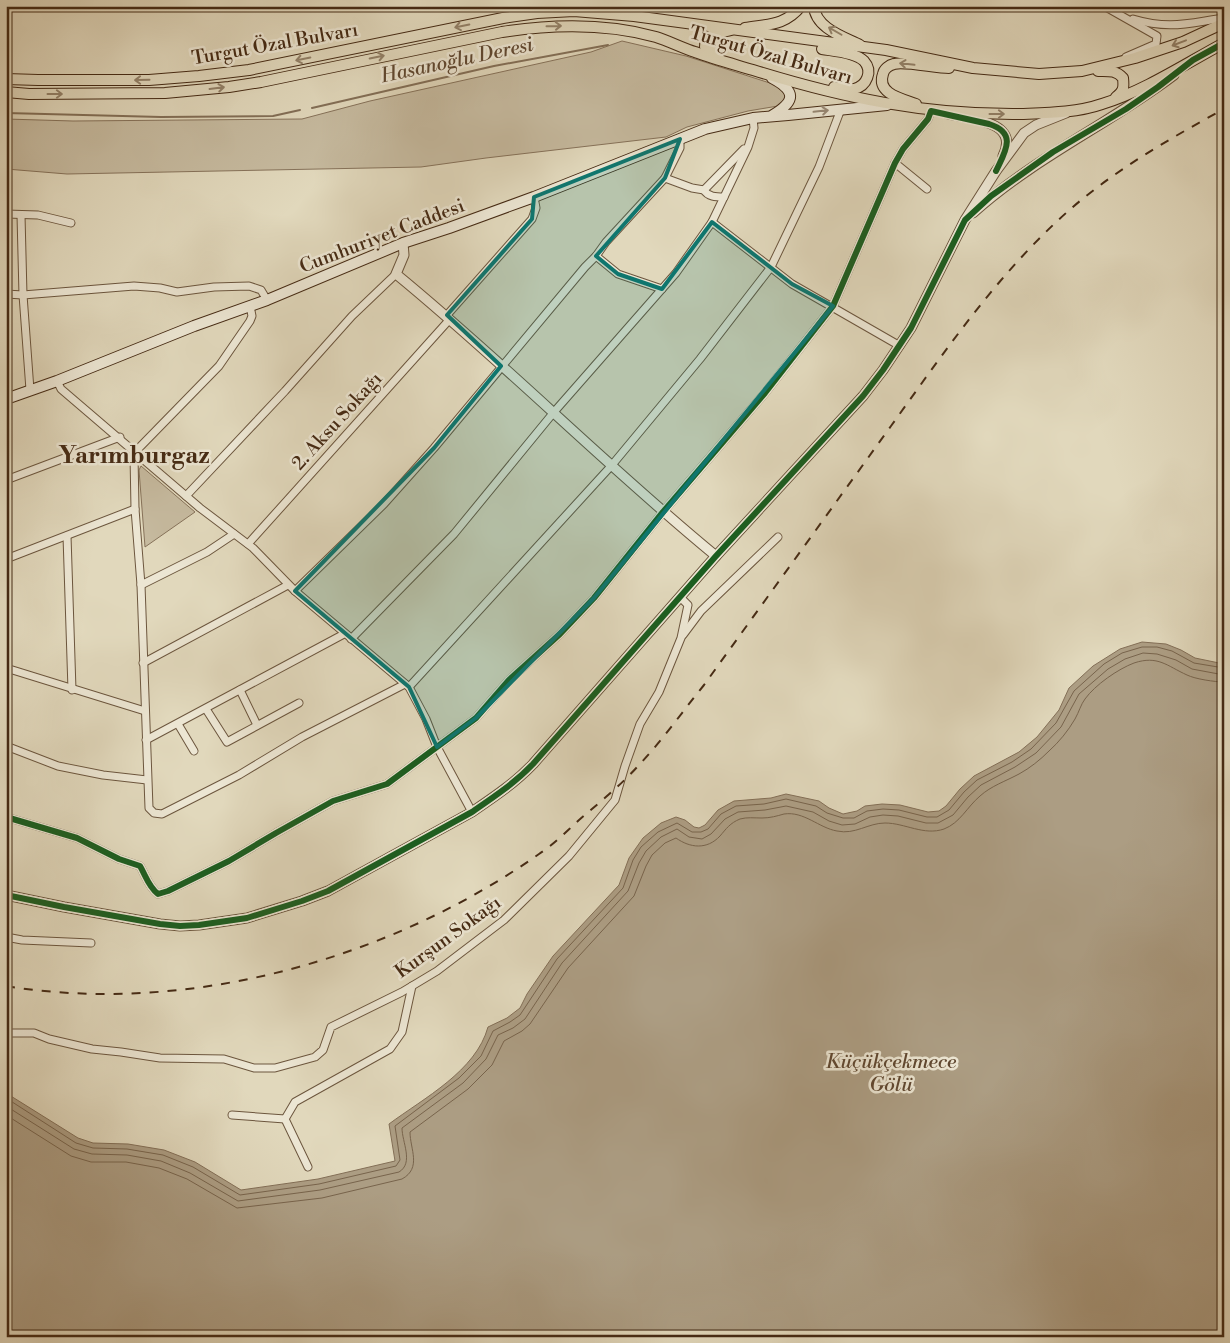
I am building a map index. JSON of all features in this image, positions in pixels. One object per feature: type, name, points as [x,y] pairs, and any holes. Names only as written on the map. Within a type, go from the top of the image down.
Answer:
[{"type":"main road","points":[[773,115],[788,104],[790,100],[791,94],[785,85],[708,50],[704,47],[706,39],[709,36],[736,29],[788,20],[801,6]]},
{"type":"main road","points":[[814,6],[818,19],[822,24],[865,48]]},
{"type":"main road","name":"Turgut Özal Bulvarı","points":[[6,79],[149,80],[249,70],[503,18],[577,9],[886,50],[973,68],[1038,74],[1082,71],[1117,62],[1183,42],[1224,23]]},
{"type":"main road","name":"Turgut Özal Bulvarı","points":[[6,92],[28,94],[165,93],[221,88],[260,82],[502,32],[540,26],[599,27],[658,37],[694,52],[789,81],[865,100],[931,110],[994,114],[1056,113],[1102,105],[1136,90],[1224,42]]},
{"type":"main road","points":[[762,34],[797,44],[858,57],[864,61],[868,72],[865,83],[855,89],[789,81]]},
{"type":"main road","points":[[931,110],[891,94],[884,89],[881,82],[882,76],[888,67],[900,63],[936,68],[973,68]]},
{"type":"main road","points":[[1082,71],[1112,71],[1124,78],[1123,92],[1102,105]]},
{"type":"main road","name":"Cumhuriyet Caddesi","points":[[6,398],[57,381],[194,326],[267,300],[403,243],[534,197],[705,128],[773,115],[888,104]]},
{"type":"street","points":[[1104,6],[1154,33],[1157,40],[1156,44],[1152,47],[1136,52],[1117,62]]},
{"type":"street","points":[[1121,16],[1154,24],[1173,26],[1224,18]]},
{"type":"street","points":[[965,220],[991,196],[1053,152],[1126,109],[1193,60]]},
{"type":"street","points":[[250,306],[252,316],[250,321],[219,366],[135,452],[135,510],[141,585],[147,780],[149,808],[154,814],[162,814],[225,783],[302,737],[407,686],[612,465],[700,359],[771,267],[819,167],[841,109]]},
{"type":"street","points":[[6,894],[64,907],[180,926],[247,918],[328,891],[472,812],[520,777],[716,556],[863,396],[900,346],[920,312],[965,220],[996,171],[1024,133],[1036,125],[1077,109]]},
{"type":"street","points":[[6,817],[77,838],[118,859],[140,866],[146,876],[149,888],[158,894],[229,861],[333,801],[386,784],[476,718],[509,680],[560,634],[594,598],[663,512],[765,393],[833,306],[895,163],[903,149],[928,119],[931,110],[997,126],[1003,130],[1007,140],[1007,147],[996,171]]},
{"type":"street","points":[[146,740],[348,636],[454,534],[554,412],[676,273],[712,222],[748,146],[754,128],[754,118]]},
{"type":"street","points":[[295,592],[384,504],[434,448],[606,242],[665,178],[680,148],[680,139]]},
{"type":"street","points":[[704,190],[748,146]]},
{"type":"street","points":[[895,163],[927,189]]},
{"type":"street","points":[[665,178],[692,188],[704,190],[712,197],[724,197]]},
{"type":"street","name":"2. Aksu Sokağı","points":[[248,544],[449,317],[532,219],[536,208],[534,197]]},
{"type":"street","points":[[6,214],[38,215],[72,223]]},
{"type":"street","points":[[21,215],[22,295],[30,390]]},
{"type":"street","points":[[712,222],[792,284],[900,346]]},
{"type":"street","points":[[186,496],[286,391],[352,316],[396,274],[404,255],[403,243]]},
{"type":"street","points":[[596,256],[618,274],[662,289]]},
{"type":"street","points":[[396,274],[449,317],[663,512],[716,556]]},
{"type":"street","points":[[6,294],[22,295],[134,286],[160,288],[177,292],[214,287],[249,286],[260,290],[267,300]]},
{"type":"street","points":[[57,381],[61,389],[120,437],[186,496],[248,544],[295,592],[407,686],[426,719],[436,747],[472,812]]},
{"type":"street","points":[[6,480],[120,437]]},
{"type":"street","points":[[6,559],[135,510]]},
{"type":"street","points":[[141,585],[207,552],[234,534]]},
{"type":"street","points":[[67,536],[72,690]]},
{"type":"street","points":[[681,638],[701,611],[778,537]]},
{"type":"street","points":[[143,663],[288,585]]},
{"type":"street","name":"Kurşun Sokağı","points":[[6,1033],[34,1032],[48,1039],[92,1050],[122,1052],[160,1058],[224,1060],[254,1068],[275,1068],[315,1057],[323,1050],[331,1027],[412,986],[437,971],[504,920],[568,856],[615,800],[640,724],[658,692],[681,638],[688,605],[680,597]]},
{"type":"street","points":[[6,668],[145,712]]},
{"type":"street","points":[[240,690],[258,725]]},
{"type":"street","points":[[206,708],[227,742],[300,703]]},
{"type":"street","points":[[178,724],[194,751]]},
{"type":"street","points":[[6,746],[58,766],[103,775],[147,780]]},
{"type":"street","points":[[6,937],[22,940],[91,943]]},
{"type":"street","points":[[285,1119],[295,1102],[390,1050],[402,1032],[412,986]]},
{"type":"street","points":[[232,1115],[285,1119]]},
{"type":"street","points":[[285,1119],[308,1168]]},
{"type":"highlighted area","points":[[680,139],[665,178],[596,256],[618,274],[662,289],[712,222],[792,284],[833,306],[594,598],[476,718],[437,747],[409,687],[295,591],[434,448],[501,366],[447,315],[532,219],[534,197]]},
{"type":"shaded area","points":[[622,41],[686,56],[776,85],[788,98],[778,106],[748,111],[687,127],[666,137],[421,167],[67,174],[6,169],[6,119],[73,121],[302,119],[370,101],[591,52]]},
{"type":"shaded area","points":[[141,466],[195,512],[145,547],[139,470]]},
{"type":"water","name":"Küçükçekmece Gölü","points":[[1142,642],[1166,644],[1195,658],[1224,664],[1224,1337],[6,1337],[6,1093],[78,1138],[93,1143],[128,1144],[164,1150],[195,1162],[241,1190],[318,1179],[395,1161],[389,1124],[433,1093],[461,1070],[482,1043],[488,1027],[507,1018],[520,1008],[527,994],[553,956],[619,885],[629,858],[643,838],[661,823],[676,817],[699,828],[705,825],[718,810],[734,801],[771,798],[786,794],[819,801],[843,814],[857,811],[865,806],[882,804],[900,805],[928,812],[939,811],[974,776],[1019,752],[1037,737],[1059,710],[1069,688],[1093,666],[1120,649]]},
{"type":"waterway","name":"Hasanoğlu Deresi","points":[[653,9],[663,6]]},
{"type":"waterway","name":"Hasanoğlu Deresi","points":[[312,108],[494,66],[608,45]]},
{"type":"waterway","name":"Hasanoğlu Deresi","points":[[6,113],[161,117],[273,116],[300,110]]},
{"type":"railway","points":[[6,986],[75,993],[145,993],[215,985],[285,971],[353,950],[418,923],[481,891],[544,850],[624,780],[664,737],[704,685],[952,342],[1017,262],[1066,213],[1103,183],[1162,144],[1224,109]]},
{"type":"cycle path","points":[[6,895],[64,907],[180,926],[247,918],[328,891],[472,812],[488,801],[512,784],[533,764],[716,556],[863,396],[911,328],[965,220],[991,196],[1053,152],[1126,109],[1193,60],[1224,43]]},
{"type":"cycle path","points":[[6,817],[77,838],[119,859],[140,866],[149,884],[158,894],[229,861],[333,801],[387,784],[476,718],[509,680],[560,634],[594,598],[663,512],[765,393],[833,306],[895,163],[903,149],[928,119],[931,111],[989,124],[1004,132],[1007,144],[996,171]]},
{"type":"district","name":"Yarımburgaz","points":[[134,456]]}]
